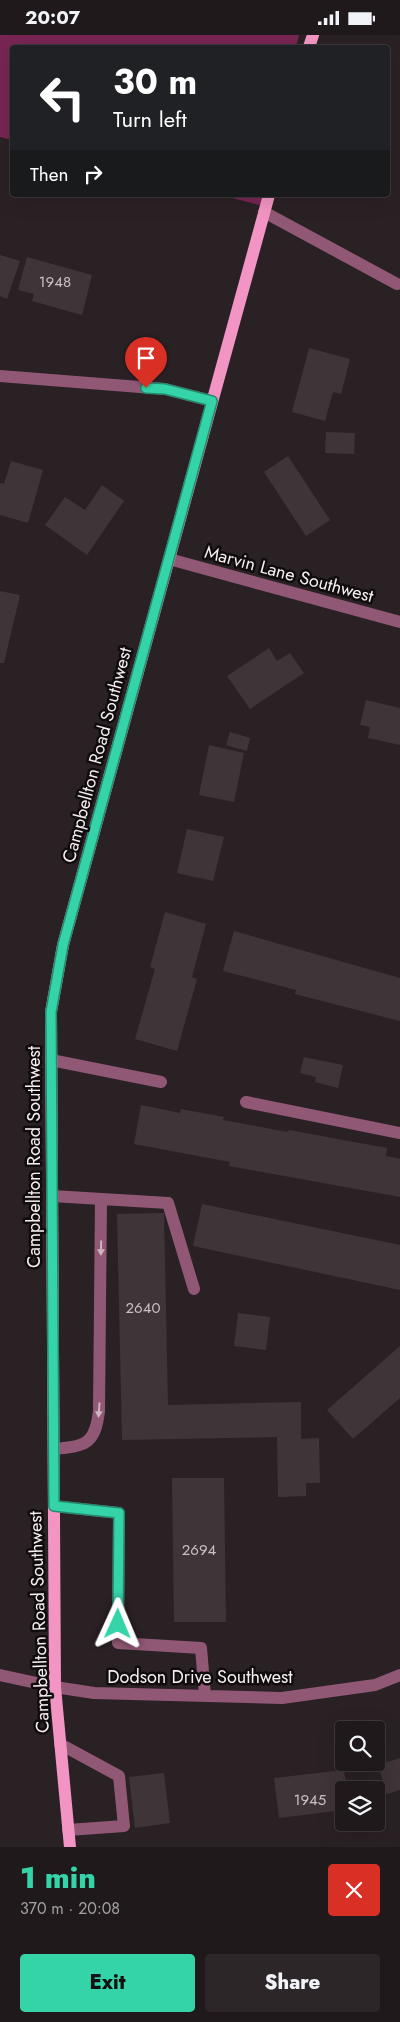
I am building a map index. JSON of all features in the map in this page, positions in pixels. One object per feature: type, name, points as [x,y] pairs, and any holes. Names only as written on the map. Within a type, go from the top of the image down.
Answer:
[{"type":"main road","name":"Campbellton Road Southwest","points":[[70,1847],[55,1687],[51,1012],[63,945],[268,197]]},
{"type":"street","points":[[264,212],[396,284]]},
{"type":"street","points":[[0,376],[165,389],[212,401]]},
{"type":"street","name":"Marvin Lane Southwest","points":[[169,559],[400,622]]},
{"type":"street","points":[[51,1060],[161,1082]]},
{"type":"street","points":[[246,1101],[400,1133]]},
{"type":"street","points":[[52,1196],[168,1203],[194,1289]]},
{"type":"street","points":[[54,1449],[80,1446],[91,1437],[97,1427],[99,1411],[101,1199]]},
{"type":"street","points":[[54,1506],[119,1513],[118,1643],[201,1648],[205,1696]]},
{"type":"street","name":"Dodson Drive Southwest","points":[[0,1675],[94,1693],[282,1697],[375,1685],[400,1675]]},
{"type":"street","points":[[60,1744],[119,1776],[124,1826],[68,1830]]},
{"type":"shaded area","points":[[0,35],[299,35],[296,45],[10,45],[10,140],[0,137]]},
{"type":"shaded area","points":[[229,197],[265,197],[263,206]]},
{"type":"building","points":[[0,255],[20,261],[7,299],[0,296]]},
{"type":"building","points":[[27,257],[92,275],[82,315],[32,301],[34,294],[18,290]]},
{"type":"building","points":[[309,348],[350,359],[341,394],[333,392],[325,421],[292,412]]},
{"type":"building","points":[[326,432],[355,433],[354,454],[325,453]]},
{"type":"building","points":[[288,456],[330,520],[306,536],[264,472]]},
{"type":"building","points":[[11,461],[43,470],[28,523],[0,515],[0,483],[4,484]]},
{"type":"building","points":[[102,485],[124,501],[87,555],[45,525],[65,497],[85,510]]},
{"type":"building","points":[[0,591],[20,595],[4,663],[0,663]]},
{"type":"building","points":[[269,648],[277,661],[290,653],[304,673],[250,709],[227,676]]},
{"type":"building","points":[[366,700],[400,708],[400,745],[368,738],[370,727],[360,725]]},
{"type":"building","points":[[230,732],[250,738],[247,751],[226,745]]},
{"type":"building","points":[[209,745],[244,753],[234,802],[199,795]]},
{"type":"building","points":[[187,829],[224,837],[213,881],[177,873]]},
{"type":"building","points":[[165,912],[206,924],[192,977],[197,979],[177,1051],[135,1039],[155,969],[150,967]]},
{"type":"building","points":[[234,931],[400,978],[400,1021],[295,994],[296,990],[223,971]]},
{"type":"building","points":[[304,1057],[343,1065],[338,1088],[315,1082],[316,1077],[300,1073]]},
{"type":"building","points":[[141,1105],[180,1113],[181,1109],[224,1117],[223,1120],[387,1148],[386,1156],[400,1159],[400,1197],[229,1166],[230,1162],[134,1144]]},
{"type":"building","points":[[202,1204],[400,1245],[400,1290],[193,1246]]},
{"type":"building","points":[[164,1213],[168,1405],[301,1402],[301,1439],[319,1438],[320,1483],[306,1483],[306,1496],[278,1497],[277,1437],[122,1440],[117,1214]]},
{"type":"building","points":[[238,1313],[270,1317],[266,1350],[234,1346]]},
{"type":"building","points":[[400,1346],[400,1398],[353,1439],[327,1410]]},
{"type":"building","points":[[172,1478],[224,1478],[226,1622],[174,1622]]},
{"type":"building","points":[[400,1758],[400,1790],[387,1794],[385,1781],[383,1781],[380,1771],[385,1771],[385,1763]]},
{"type":"building","points":[[344,1771],[346,1781],[335,1781],[335,1811],[279,1818],[274,1778]]},
{"type":"building","points":[[164,1773],[170,1823],[135,1828],[129,1777]]},
{"type":"route","points":[[118,1624],[119,1513],[54,1506],[51,1012],[63,945],[212,401],[165,389],[146,388]]}]
